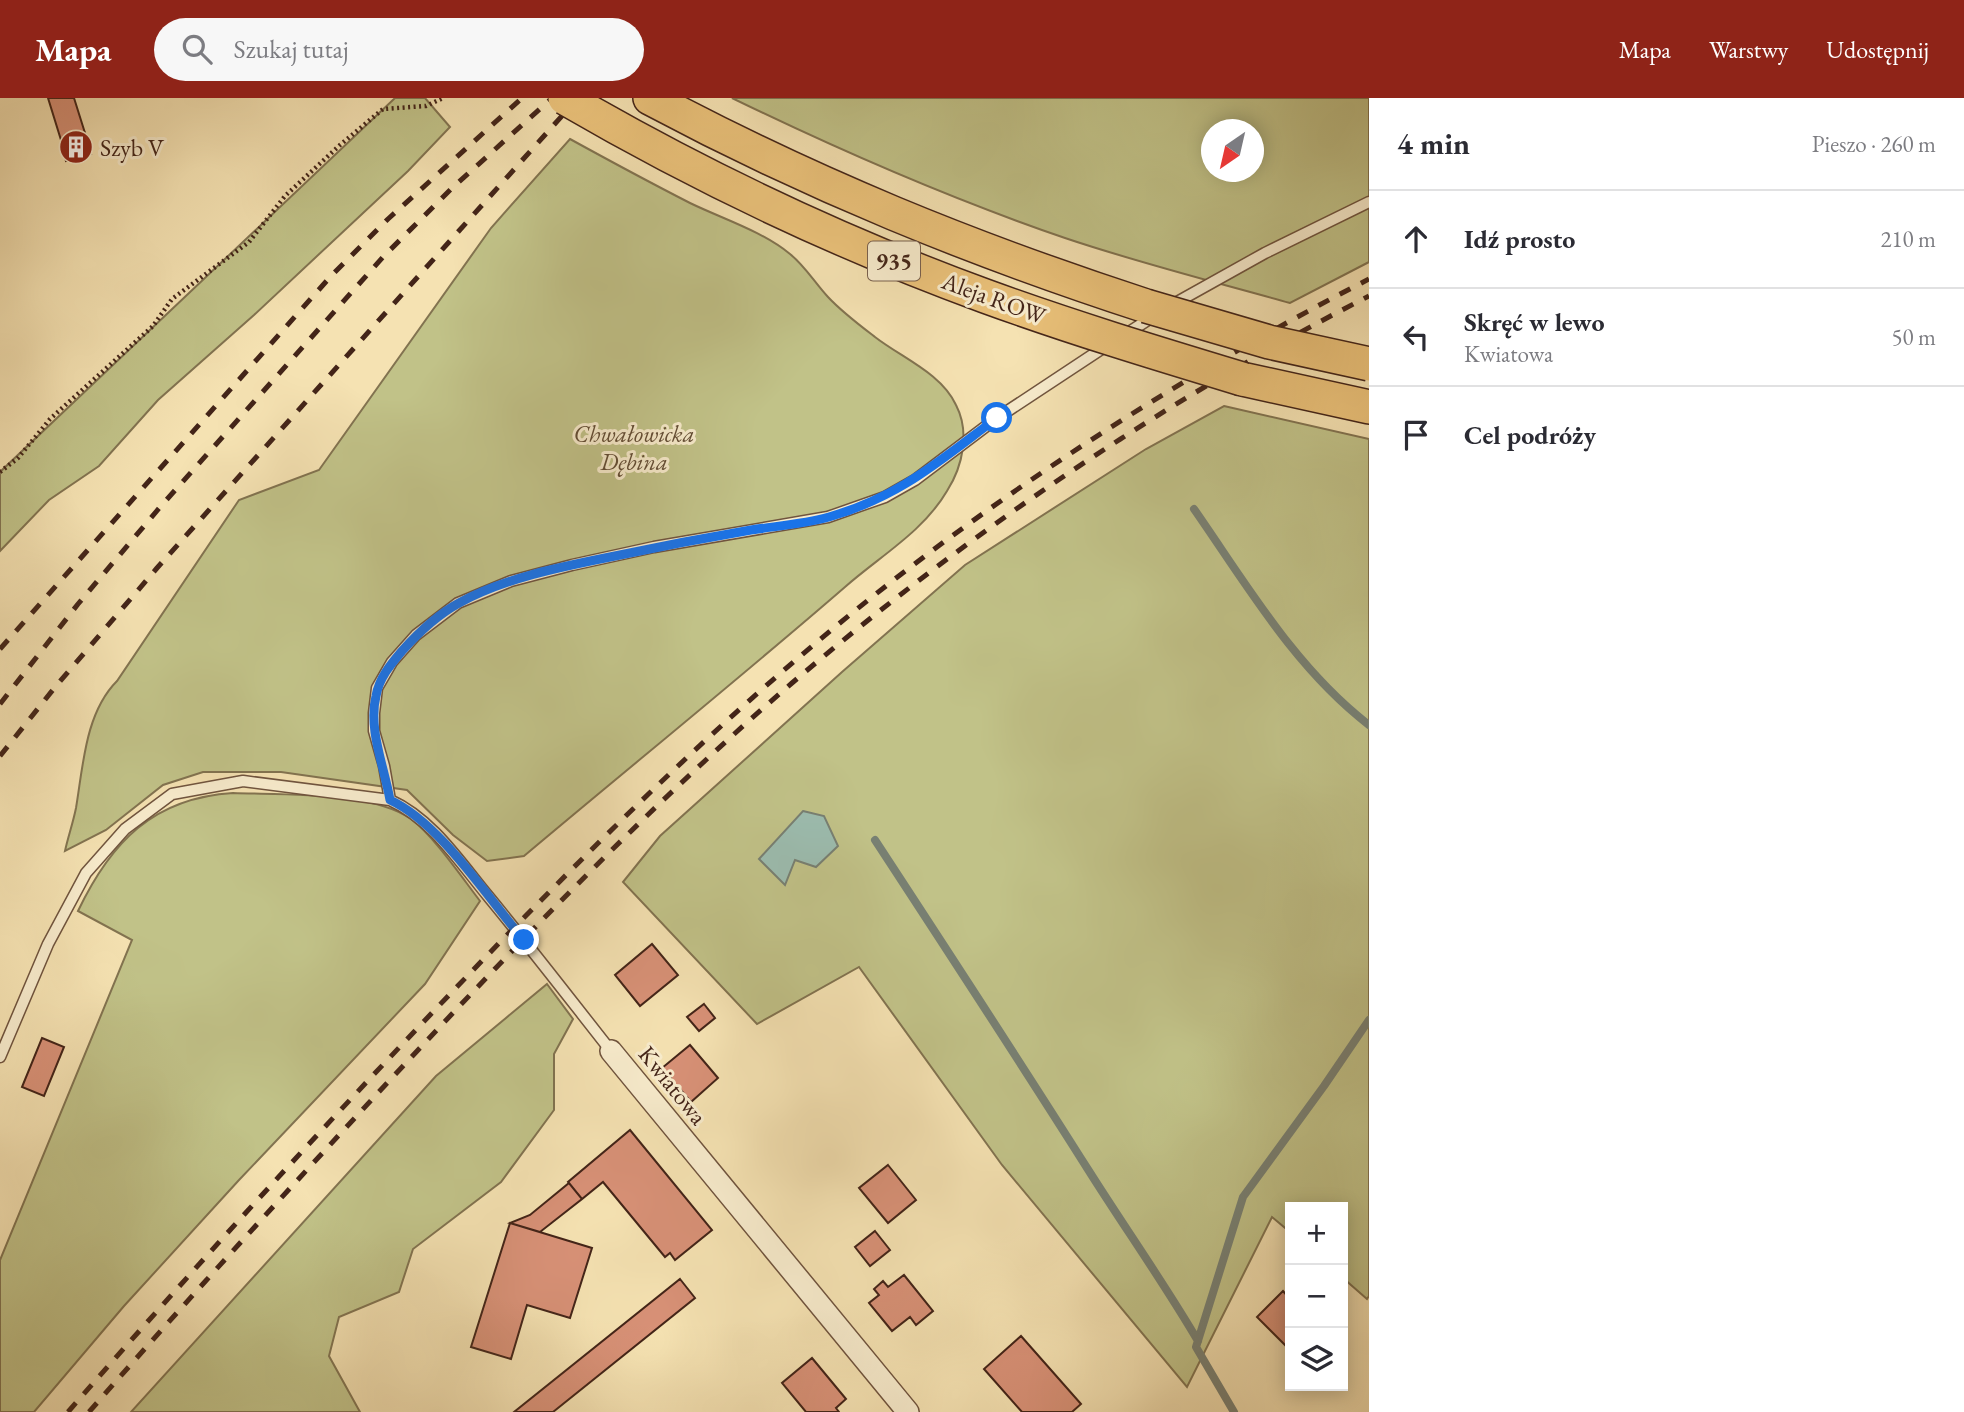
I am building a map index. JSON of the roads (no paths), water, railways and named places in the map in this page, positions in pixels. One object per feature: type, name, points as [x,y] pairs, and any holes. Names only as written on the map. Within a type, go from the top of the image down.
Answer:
[{"type":"main road","name":"Aleja ROW","points":[[565,98],[688,166],[768,206],[983,296],[1060,323],[1229,375],[1369,407]]},
{"type":"main road","name":"Aleja ROW","points":[[650,98],[711,131],[820,183],[1000,257],[1146,306],[1257,339],[1369,364]]},
{"type":"street","name":"Kwiatowa","points":[[611,1051],[908,1412]]},
{"type":"lane","points":[[0,1057],[48,944],[86,873],[125,829],[172,794],[243,781],[390,800],[374,731],[373,713],[377,688],[392,662],[416,635],[458,603],[511,581],[572,565],[666,545],[828,517],[885,497],[915,480],[997,418],[1174,304],[1265,253],[1369,202]]},
{"type":"lane","name":"Kwiatowa","points":[[390,800],[407,807],[439,837],[611,1051]]},
{"type":"waterway","points":[[1194,509],[1295,652],[1342,702],[1369,725]]},
{"type":"waterway","points":[[875,840],[1198,1341]]},
{"type":"waterway","points":[[1234,1412],[1196,1347],[1243,1197],[1369,1020]]},
{"type":"railway","points":[[0,649],[331,276],[388,219],[522,98]]},
{"type":"railway","points":[[0,704],[78,604],[161,506],[383,257],[451,189],[552,98]]},
{"type":"railway","points":[[0,756],[157,568],[578,98]]},
{"type":"railway","points":[[68,1412],[257,1201],[451,993],[614,828],[726,721],[784,670],[904,572],[1072,452],[1248,344],[1369,279]]},
{"type":"railway","points":[[89,1412],[276,1204],[486,978],[585,876],[687,778],[792,683],[928,574],[1069,473],[1216,380],[1369,296]]},
{"type":"place","name":"Szyb V","points":[[76,147]]},
{"type":"park label","name":"Chwałowicka Dębina","points":[[634,447]]}]
